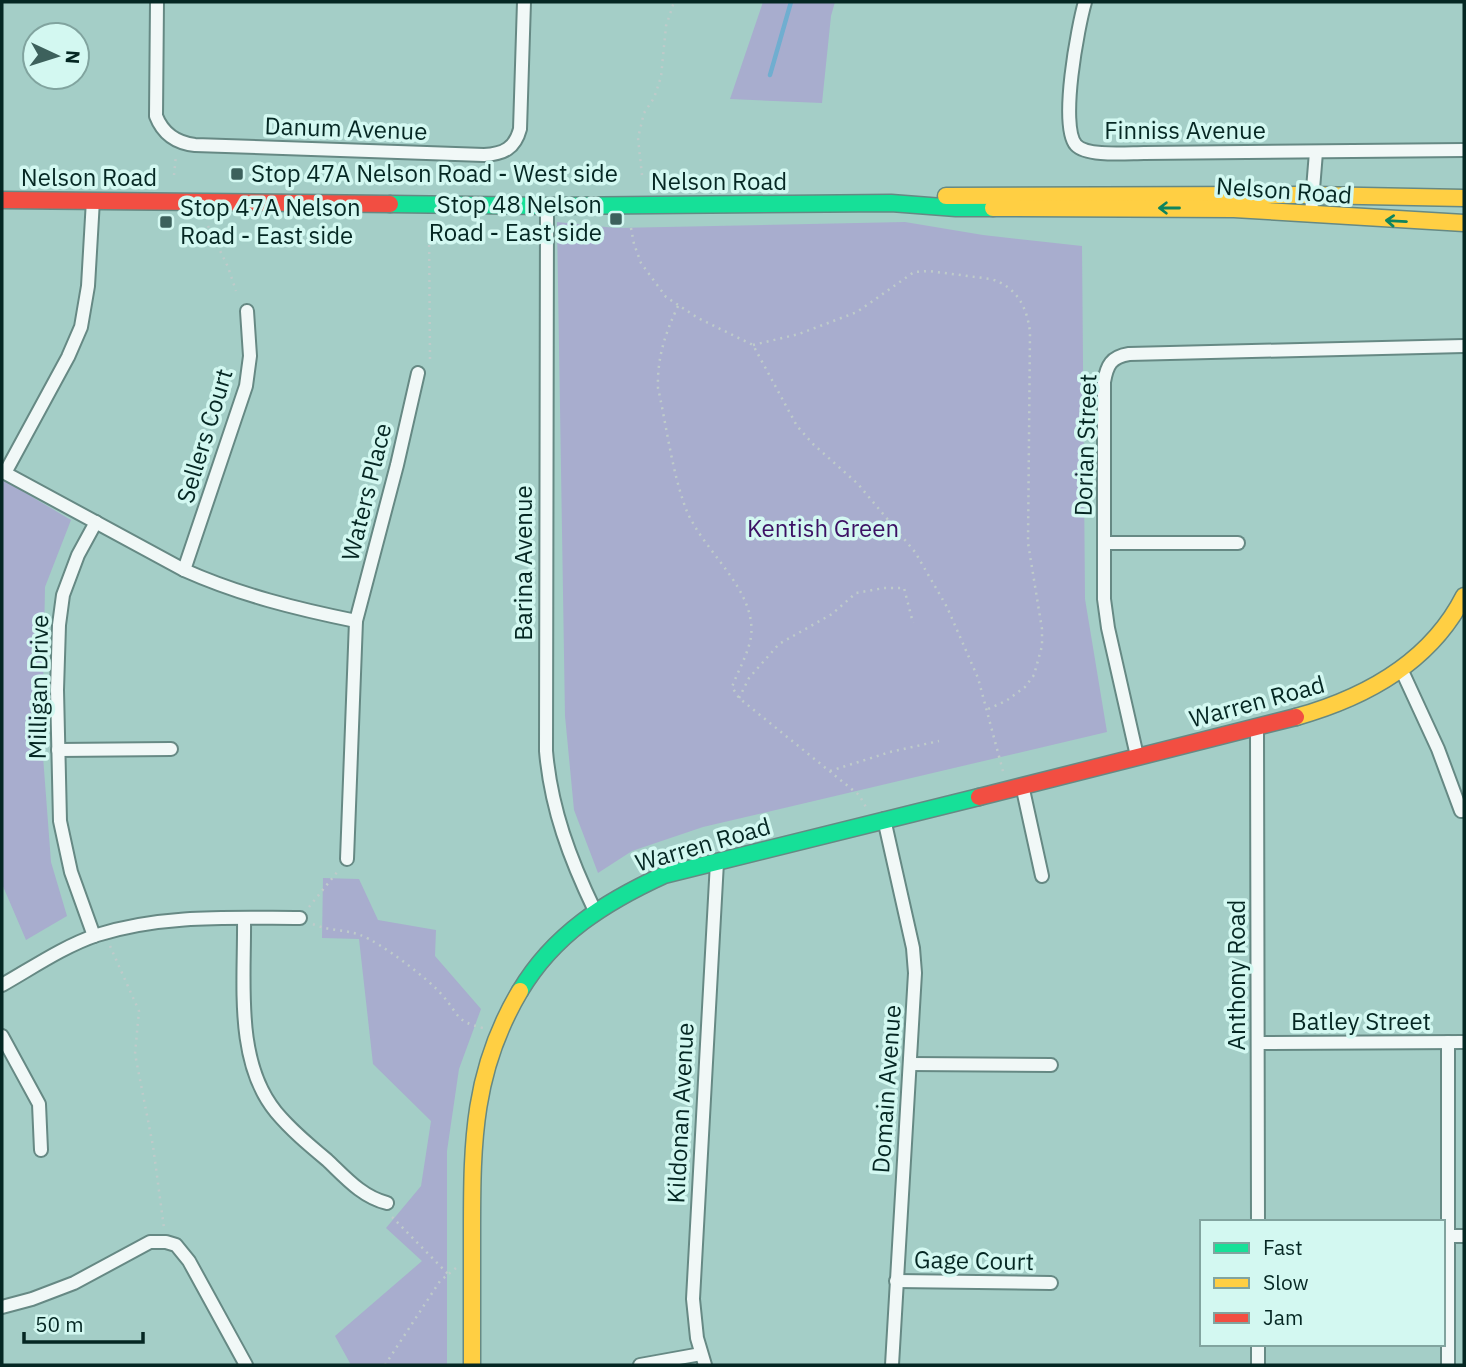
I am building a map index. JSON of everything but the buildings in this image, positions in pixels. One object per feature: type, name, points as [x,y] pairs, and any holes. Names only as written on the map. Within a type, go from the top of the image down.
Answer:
[{"type":"main road","name":"Nelson Road","points":[[891,203],[922,198],[977,195],[1464,198]]},
{"type":"main road","name":"Nelson Road","points":[[2,200],[547,206],[891,203],[956,208],[1234,209],[1379,220],[1464,223]]},
{"type":"main road","name":"Warren Road","points":[[472,1365],[472,1139],[480,1087],[497,1031],[519,988],[555,943],[595,911],[664,874],[1257,728],[1332,707],[1374,688],[1402,671],[1432,641],[1464,596]]},
{"type":"street","points":[[157,2],[156,116],[164,130],[177,141]]},
{"type":"street","name":"Danum Avenue","points":[[177,141],[195,145],[484,155],[500,153],[513,145],[520,129],[524,2]]},
{"type":"street","name":"Finniss Avenue","points":[[1085,2],[1071,80],[1071,129],[1077,146],[1094,152],[1464,150]]},
{"type":"street","points":[[1311,214],[1316,152]]},
{"type":"street","points":[[93,201],[88,286],[81,327],[68,357],[3,472],[184,570],[253,597],[356,621]]},
{"type":"street","name":"Barina Avenue","points":[[547,206],[546,751],[555,812],[579,878],[595,911]]},
{"type":"street","name":"Sellers Court","points":[[184,570],[246,386],[250,356],[247,311]]},
{"type":"street","name":"Dorian Street","points":[[1137,756],[1104,599],[1104,382],[1106,370],[1114,358],[1129,354],[1464,346]]},
{"type":"street","name":"Waters Place","points":[[347,859],[356,621],[418,373]]},
{"type":"street","name":"Milligan Drive","points":[[96,522],[72,569],[60,616],[58,750],[59,809],[71,872],[99,935]]},
{"type":"street","points":[[1104,543],[1238,543]]},
{"type":"street","points":[[1402,671],[1438,749],[1461,811]]},
{"type":"street","name":"Anthony Road","points":[[1257,728],[1258,1220]]},
{"type":"street","points":[[58,750],[171,749]]},
{"type":"street","points":[[1014,787],[1042,876]]},
{"type":"street","name":"Domain Avenue","points":[[877,821],[915,960],[892,1365]]},
{"type":"street","name":"Kildonan Avenue","points":[[703,1360],[693,1313],[694,1277],[717,862]]},
{"type":"street","points":[[244,918],[247,1041],[260,1086],[275,1111],[295,1131],[366,1196],[387,1203]]},
{"type":"street","points":[[2,985],[99,935],[171,920],[300,918]]},
{"type":"street","points":[[2,1035],[38,1104],[41,1150]]},
{"type":"street","points":[[1448,1042],[1448,1365]]},
{"type":"street","name":"Batley Street","points":[[1258,1043],[1464,1042]]},
{"type":"street","points":[[910,1064],[1051,1065]]},
{"type":"street","points":[[1449,1236],[1464,1236]]},
{"type":"street","points":[[2,1307],[74,1283],[150,1242],[166,1242],[176,1245],[189,1261],[246,1365]]},
{"type":"street","name":"Gage Court","points":[[896,1281],[1051,1283]]},
{"type":"street","points":[[1258,1346],[1258,1365]]},
{"type":"street","points":[[640,1365],[703,1360]]},
{"type":"path","points":[[642,175],[638,138],[643,113],[654,98],[662,77],[666,26],[674,2]]},
{"type":"path","points":[[174,175],[177,141]]},
{"type":"path","points":[[429,224],[429,359]]},
{"type":"path","points":[[208,226],[228,267],[236,292]]},
{"type":"path","points":[[631,228],[641,263],[666,297],[732,336],[753,345],[797,426],[858,484],[921,561],[956,626],[978,678],[1014,787]]},
{"type":"path","points":[[753,345],[799,334],[858,312],[914,272],[929,271],[1001,282],[1026,307],[1030,332],[1028,543],[1042,629],[1042,646],[1034,675],[1025,687],[1006,701],[988,709]]},
{"type":"path","points":[[678,306],[662,341],[657,371],[658,388],[686,509],[705,544],[739,587],[750,618],[749,646],[732,687],[739,698],[830,771],[865,803],[877,821]]},
{"type":"path","points":[[739,698],[749,678],[779,644],[832,614],[856,593],[904,588],[913,623]]},
{"type":"path","points":[[830,771],[890,752],[939,741]]},
{"type":"path","points":[[347,859],[300,918],[327,930],[359,934],[376,942],[442,995],[466,1024],[497,1031]]},
{"type":"path","points":[[99,935],[139,1011],[135,1054],[153,1146],[166,1242]]},
{"type":"path","points":[[387,1203],[392,1218],[448,1274]]},
{"type":"path","points":[[385,1365],[440,1281],[472,1254]]},
{"type":"green space","points":[[763,2],[835,2],[831,16],[822,103],[730,99]]},
{"type":"green space","name":"Kentish Green","points":[[557,222],[616,228],[905,222],[983,235],[1082,246],[1085,599],[1107,732],[703,827],[632,851],[598,873],[574,810],[565,716]]},
{"type":"green space","points":[[2,479],[71,520],[45,587],[42,743],[51,862],[67,916],[26,940],[2,884]]},
{"type":"green space","points":[[323,878],[359,879],[378,920],[436,930],[435,956],[481,1009],[459,1069],[447,1151],[447,1365],[351,1365],[335,1336],[422,1261],[386,1228],[421,1186],[431,1121],[373,1064],[359,939],[322,938]]},
{"type":"waterway","points":[[770,75],[791,2]]},
{"type":"traffic: fast","points":[[390,204],[547,206],[891,203],[993,208]]},
{"type":"traffic: fast","points":[[520,991],[565,936],[621,896],[664,875],[979,797]]},
{"type":"traffic: slow","points":[[946,196],[1313,195],[1464,198]]},
{"type":"traffic: slow","points":[[993,208],[1234,209],[1464,223]]},
{"type":"traffic: slow","points":[[1296,717],[1346,700],[1370,688],[1414,659],[1450,620],[1464,596]]},
{"type":"traffic: slow","points":[[472,1365],[472,1197],[478,1107],[493,1049],[504,1020],[520,991]]},
{"type":"traffic: jam","points":[[2,200],[390,204]]},
{"type":"traffic: jam","points":[[979,797],[1296,717]]},
{"type":"place","name":"Stop 47A Nelson Road - West side","points":[[237,174]]},
{"type":"place","name":"Stop 48 Nelson Road - East side","points":[[616,219]]},
{"type":"place","name":"Stop 47A Nelson Road - East side","points":[[166,222]]}]
